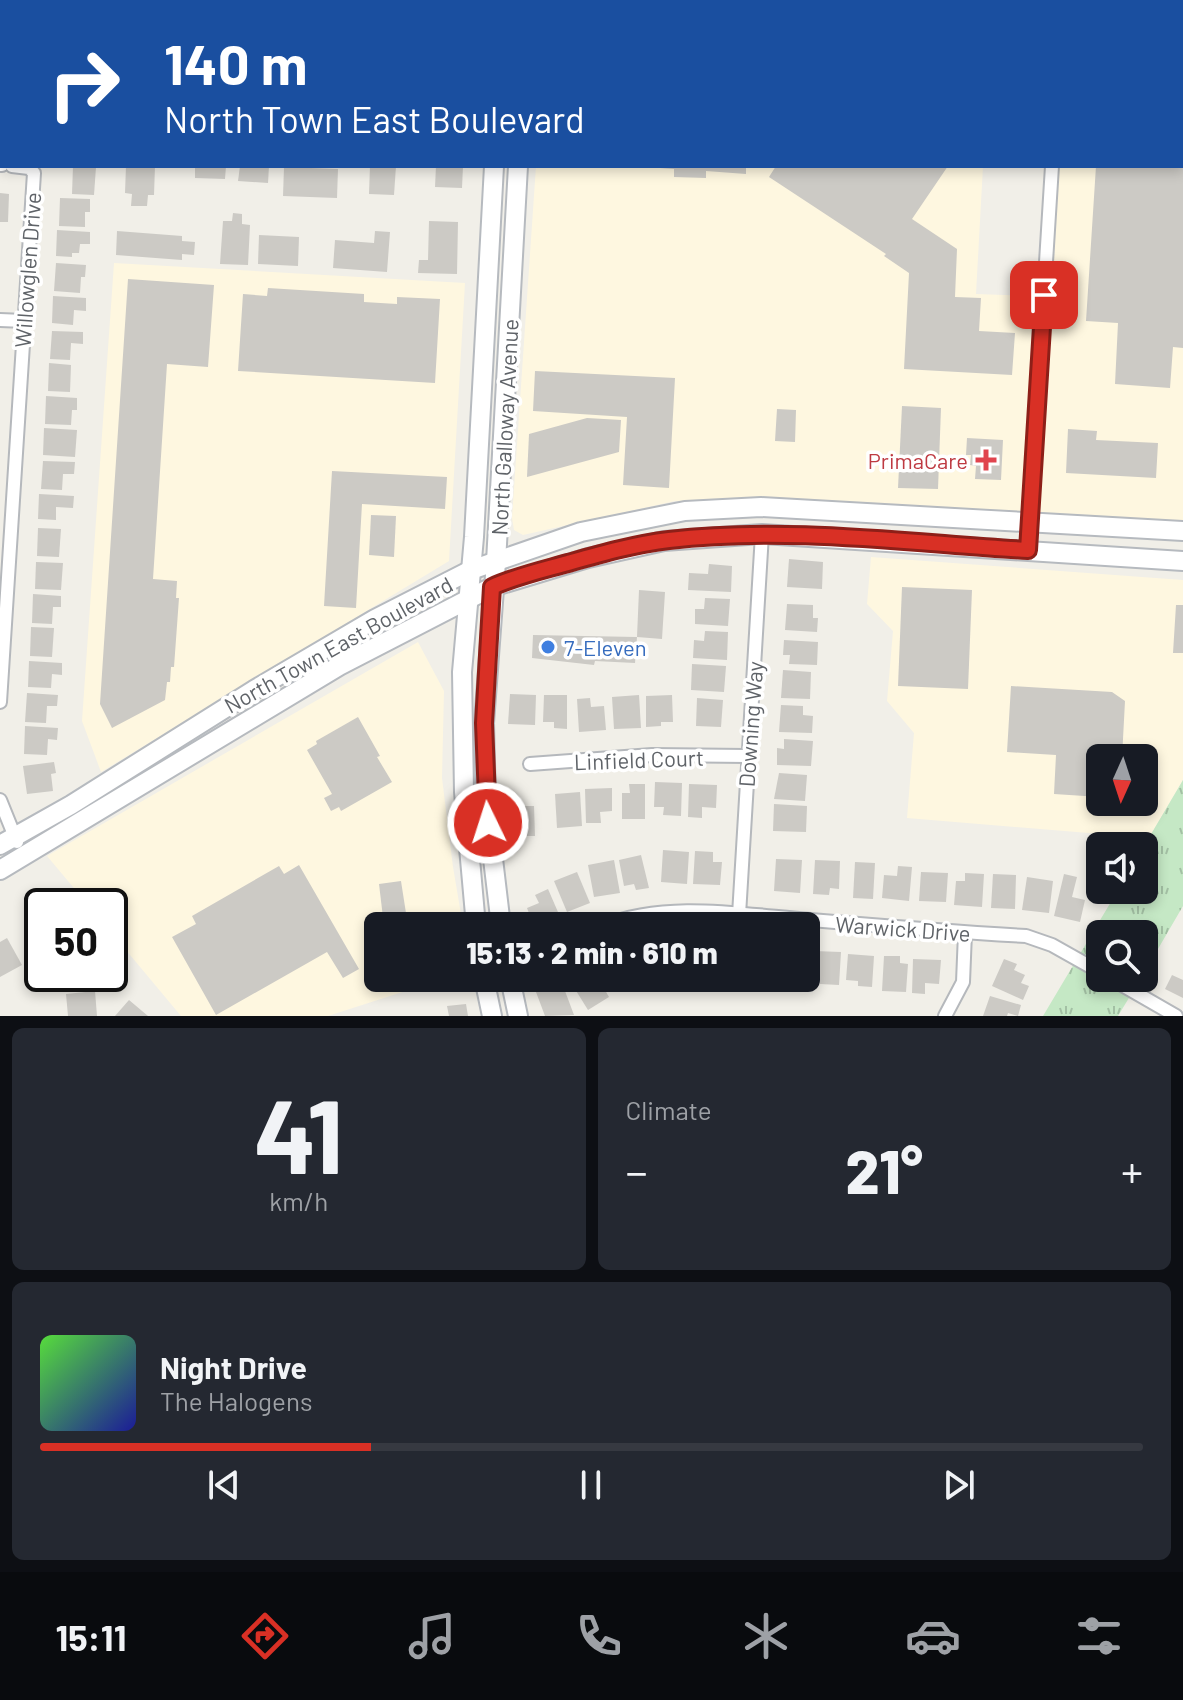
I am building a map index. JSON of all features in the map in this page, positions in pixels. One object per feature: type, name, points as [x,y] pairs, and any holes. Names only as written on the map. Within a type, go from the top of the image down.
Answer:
[{"type":"main road","name":"North Galloway Avenue","points":[[475,912],[464,796],[462,672],[471,570],[494,168]]},
{"type":"main road","name":"North Galloway Avenue","points":[[499,912],[485,794],[485,681],[496,562],[518,168]]},
{"type":"main road","points":[[492,205],[516,205]]},
{"type":"main road","points":[[484,362],[507,363]]},
{"type":"main road","name":"North Town East Boulevard","points":[[7,841],[375,619],[471,570],[581,532],[685,511],[761,507],[1183,531]]},
{"type":"main road","points":[[872,540],[874,512]]},
{"type":"main road","points":[[659,516],[664,541]]},
{"type":"main road","points":[[1153,559],[1156,529]]},
{"type":"main road","name":"North Town East Boulevard","points":[[0,870],[326,674],[492,587],[588,558],[664,541],[762,534],[1183,561]]},
{"type":"main road","points":[[315,655],[326,674]]},
{"type":"main road","points":[[208,718],[220,737]]},
{"type":"main road","points":[[464,796],[485,794]]},
{"type":"main road","points":[[487,992],[492,1016]]},
{"type":"main road","points":[[513,992],[518,1016]]},
{"type":"street","name":"Willowglen Drive","points":[[0,702],[2,627],[34,173],[29,168]]},
{"type":"street","points":[[1028,550],[1052,168]]},
{"type":"street","points":[[0,320],[24,321]]},
{"type":"street","points":[[0,482],[14,483]]},
{"type":"street","name":"Downing Way","points":[[739,912],[762,534]]},
{"type":"street","name":"Linfield Court","points":[[530,764],[652,755],[747,756]]},
{"type":"street","points":[[0,800],[7,841],[26,855]]},
{"type":"street","name":"Warwick Drive","points":[[820,921],[1026,936],[1052,945],[1086,964]]},
{"type":"street","points":[[945,1016],[963,982],[965,933]]},
{"type":"street","points":[[1134,992],[1176,1016]]},
{"type":"shaded area","points":[[536,168],[983,168],[976,294],[1033,296],[1023,513],[859,503],[675,501],[523,535],[514,530],[512,518]]},
{"type":"shaded area","points":[[1059,168],[1183,168],[1183,523],[1040,515]]},
{"type":"shaded area","points":[[114,263],[465,283],[449,561],[101,772],[82,721]]},
{"type":"shaded area","points":[[871,557],[1183,580],[1183,780],[1153,832],[1086,833],[907,818],[914,733],[887,701],[893,631],[867,604]]},
{"type":"shaded area","points":[[418,642],[444,691],[442,778],[461,912],[364,912],[364,992],[403,992],[328,1016],[181,1016],[128,953],[128,888],[74,888],[47,856]]},
{"type":"green space","points":[[1183,780],[1183,906],[1158,949],[1158,920],[1100,920],[1110,904],[1158,904],[1158,832],[1152,832]]},
{"type":"green space","points":[[1086,944],[1086,992],[1133,992],[1118,1016],[1043,1016]]},
{"type":"building","points":[[73,168],[96,168],[94,195],[72,194]]},
{"type":"building","points":[[126,168],[155,168],[154,195],[148,195],[147,206],[131,206],[132,194],[125,193]]},
{"type":"building","points":[[195,168],[226,168],[225,179],[195,178]]},
{"type":"building","points":[[240,168],[269,168],[268,183],[238,181]]},
{"type":"building","points":[[284,168],[338,169],[337,198],[283,196]]},
{"type":"building","points":[[370,168],[396,168],[394,195],[369,194]]},
{"type":"building","points":[[436,168],[463,168],[462,188],[435,187]]},
{"type":"building","points":[[660,168],[746,168],[746,174],[706,171],[706,178],[674,177],[674,169]]},
{"type":"building","points":[[775,168],[947,168],[912,219],[957,249],[955,297],[981,298],[979,331],[1015,333],[1012,375],[904,369],[909,273],[884,256],[886,254],[769,177]]},
{"type":"building","points":[[1096,168],[1183,168],[1183,348],[1173,347],[1170,388],[1115,384],[1118,323],[1086,321]]},
{"type":"building","points":[[0,193],[9,194],[8,222],[0,222]]},
{"type":"building","points":[[60,198],[90,199],[90,212],[85,212],[85,227],[59,226]]},
{"type":"building","points":[[233,213],[242,214],[242,224],[250,225],[248,265],[220,264],[223,221],[232,221]]},
{"type":"building","points":[[429,221],[458,222],[457,274],[418,273],[419,260],[428,260]]},
{"type":"building","points":[[57,230],[90,232],[90,244],[80,244],[79,253],[72,253],[72,257],[56,256]]},
{"type":"building","points":[[117,231],[182,236],[182,241],[195,242],[194,255],[182,254],[182,260],[116,255]]},
{"type":"building","points":[[375,231],[390,232],[387,272],[333,268],[335,240],[374,243]]},
{"type":"building","points":[[259,235],[299,237],[298,266],[258,264]]},
{"type":"building","points":[[56,263],[86,265],[80,293],[54,291]]},
{"type":"building","points":[[128,279],[214,285],[208,367],[167,364],[153,579],[177,581],[176,598],[179,598],[174,667],[171,667],[165,700],[112,728],[100,704]]},
{"type":"building","points":[[268,288],[364,294],[364,302],[397,304],[397,297],[440,299],[435,383],[238,371],[243,294],[267,296]]},
{"type":"building","points":[[53,296],[86,298],[86,311],[74,310],[73,325],[52,323]]},
{"type":"building","points":[[52,331],[83,332],[83,344],[71,343],[70,360],[50,359]]},
{"type":"building","points":[[49,363],[71,365],[70,392],[48,391]]},
{"type":"building","points":[[535,371],[675,378],[669,488],[623,485],[627,417],[533,411]]},
{"type":"building","points":[[46,396],[77,398],[77,410],[72,410],[71,425],[45,424]]},
{"type":"building","points":[[902,406],[941,408],[938,489],[898,488]]},
{"type":"building","points":[[777,409],[796,410],[795,442],[775,441]]},
{"type":"building","points":[[587,418],[621,420],[619,452],[527,477],[529,434]]},
{"type":"building","points":[[44,428],[77,430],[75,457],[43,455]]},
{"type":"building","points":[[1068,429],[1097,431],[1096,440],[1158,443],[1156,478],[1066,473]]},
{"type":"building","name":"PrimaCare","points":[[967,438],[1003,440],[1001,480],[975,479],[976,466],[970,465],[971,455],[966,455]]},
{"type":"building","points":[[43,461],[75,462],[74,474],[63,474],[62,490],[41,489]]},
{"type":"building","points":[[332,471],[447,477],[445,509],[362,504],[356,608],[324,606]]},
{"type":"building","points":[[39,494],[74,496],[73,508],[56,507],[56,520],[38,519]]},
{"type":"building","points":[[371,515],[396,516],[394,557],[369,555]]},
{"type":"building","points":[[38,528],[61,529],[59,557],[37,556]]},
{"type":"building","points":[[789,559],[823,562],[822,589],[787,587]]},
{"type":"building","points":[[36,562],[63,563],[61,590],[35,589]]},
{"type":"building","points":[[709,564],[732,566],[731,592],[688,590],[689,573],[708,574]]},
{"type":"building","points":[[902,587],[972,590],[968,689],[898,686]]},
{"type":"building","points":[[639,590],[665,592],[662,639],[637,637]]},
{"type":"building","points":[[33,594],[61,596],[61,607],[53,607],[52,624],[32,623]]},
{"type":"building","points":[[705,598],[730,599],[728,626],[695,624],[695,609],[704,609]]},
{"type":"building","points":[[787,604],[813,605],[813,618],[818,618],[817,632],[785,630]]},
{"type":"building","points":[[1176,605],[1183,605],[1183,653],[1173,653]]},
{"type":"building","points":[[31,627],[54,628],[52,657],[30,656]]},
{"type":"building","points":[[705,631],[728,632],[727,660],[693,658],[694,640],[704,641]]},
{"type":"building","points":[[533,635],[637,637],[635,663],[595,661],[594,665],[532,658]]},
{"type":"building","points":[[784,640],[818,642],[817,665],[789,664],[790,655],[783,655]]},
{"type":"building","points":[[29,661],[62,663],[62,675],[52,674],[51,688],[28,687]]},
{"type":"building","points":[[692,664],[726,666],[724,692],[691,690]]},
{"type":"building","points":[[783,670],[811,672],[810,699],[781,698]]},
{"type":"building","points":[[1011,686],[1112,692],[1125,701],[1123,744],[1086,744],[1086,796],[1054,794],[1056,755],[1007,752]]},
{"type":"building","points":[[27,693],[58,695],[57,706],[47,706],[46,723],[25,722]]},
{"type":"building","points":[[510,694],[536,695],[535,725],[508,724]]},
{"type":"building","points":[[544,695],[567,695],[567,729],[554,728],[554,722],[543,722]]},
{"type":"building","points":[[639,695],[641,728],[614,729],[612,697]]},
{"type":"building","points":[[672,695],[673,722],[646,727],[646,696]]},
{"type":"building","points":[[590,698],[591,707],[604,706],[606,730],[579,732],[577,699]]},
{"type":"building","points":[[697,698],[723,700],[721,727],[696,726]]},
{"type":"building","points":[[781,705],[803,706],[803,715],[813,716],[812,733],[779,732]]},
{"type":"building","points":[[358,717],[392,782],[341,811],[339,807],[331,811],[324,798],[332,794],[307,750],[317,744],[316,741]]},
{"type":"building","points":[[25,726],[58,728],[57,740],[48,739],[47,755],[24,754]]},
{"type":"building","points":[[784,739],[813,741],[811,766],[777,765],[777,748],[784,749]]},
{"type":"building","points":[[54,762],[56,773],[51,774],[53,791],[27,794],[23,766]]},
{"type":"building","points":[[779,773],[807,775],[805,801],[774,799]]},
{"type":"building","points":[[655,782],[682,783],[681,816],[663,815],[664,807],[654,807]]},
{"type":"building","points":[[629,784],[645,784],[645,819],[622,819],[622,793],[630,793]]},
{"type":"building","points":[[689,784],[717,785],[716,808],[702,807],[702,818],[688,817]]},
{"type":"building","points":[[612,788],[612,811],[600,812],[601,823],[586,823],[585,789]]},
{"type":"building","points":[[580,792],[582,826],[557,828],[555,794]]},
{"type":"building","points":[[774,804],[807,806],[806,832],[773,831]]},
{"type":"building","points":[[509,806],[534,806],[535,836],[509,836]]},
{"type":"building","points":[[663,850],[689,852],[687,884],[661,882]]},
{"type":"building","points":[[695,851],[713,852],[713,862],[722,862],[720,885],[693,884]]},
{"type":"building","points":[[641,855],[649,888],[636,890],[634,884],[624,886],[619,860]]},
{"type":"building","points":[[776,859],[802,860],[800,893],[774,891]]},
{"type":"building","points":[[614,860],[620,893],[594,897],[588,865]]},
{"type":"building","points":[[815,860],[840,861],[839,889],[830,888],[829,895],[813,894]]},
{"type":"building","points":[[855,862],[875,863],[873,899],[853,898]]},
{"type":"building","points":[[299,865],[359,969],[343,978],[327,952],[216,1015],[172,937],[196,924],[192,916],[279,866],[284,874]]},
{"type":"building","points":[[898,866],[912,867],[909,901],[882,898],[884,875],[897,876]]},
{"type":"building","points":[[577,872],[590,903],[567,912],[554,881]]},
{"type":"building","points":[[921,872],[948,873],[946,902],[919,901]]},
{"type":"building","points":[[965,873],[984,874],[982,907],[954,905],[956,881],[965,881]]},
{"type":"building","points":[[993,874],[1016,875],[1015,909],[991,908]]},
{"type":"building","points":[[1064,874],[1077,877],[1072,897],[1085,900],[1080,922],[1054,916]]},
{"type":"building","points":[[1027,877],[1053,881],[1049,913],[1022,910]]},
{"type":"building","points":[[401,881],[406,912],[382,912],[379,884]]},
{"type":"building","points":[[548,889],[558,912],[529,912],[527,908],[539,903],[535,895]]},
{"type":"building","points":[[7,938],[22,965],[0,977],[0,942]]},
{"type":"building","points":[[820,951],[841,952],[839,985],[820,984]]},
{"type":"building","points":[[848,954],[874,956],[872,987],[858,986],[858,981],[846,980]]},
{"type":"building","points":[[884,956],[900,956],[900,963],[908,964],[906,992],[882,991]]},
{"type":"building","points":[[913,959],[941,960],[939,984],[925,983],[925,994],[912,993]]},
{"type":"building","points":[[1004,959],[1017,964],[1014,970],[1025,975],[1021,983],[1029,986],[1023,1000],[992,986]]},
{"type":"building","points":[[1172,975],[1183,980],[1183,998],[1165,989]]},
{"type":"building","points":[[95,992],[97,1016],[68,1016],[66,994]]},
{"type":"building","points":[[536,992],[565,992],[574,1015],[545,1016]]},
{"type":"building","points":[[577,992],[606,992],[609,997],[588,1010]]},
{"type":"building","points":[[990,996],[1021,1005],[1018,1016],[1008,1013],[1007,1016],[983,1016]]},
{"type":"building","points":[[129,1000],[148,1016],[115,1016]]},
{"type":"building","points":[[466,1004],[468,1016],[449,1016],[447,1006]]},
{"type":"place","name":"PrimaCare","points":[[986,460]]},
{"type":"place","name":"7-Eleven","points":[[548,647]]},
{"type":"route","points":[[488,823],[484,723],[492,587],[636,547],[726,535],[803,536],[1028,550],[1044,295]]}]
